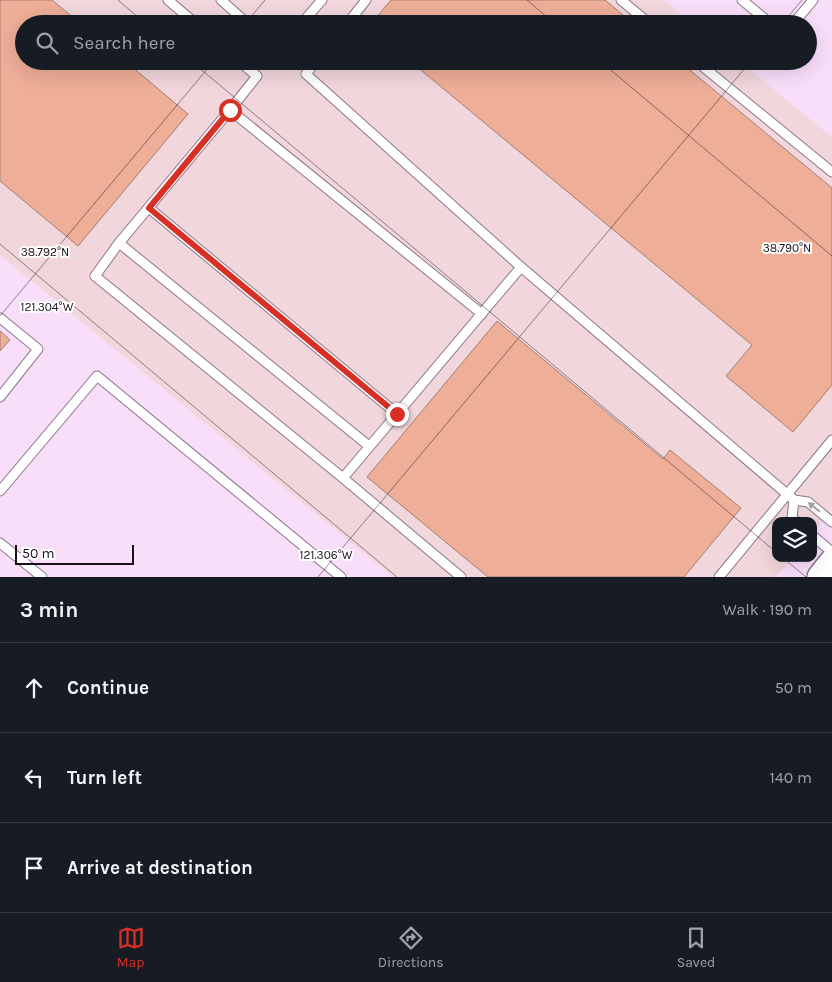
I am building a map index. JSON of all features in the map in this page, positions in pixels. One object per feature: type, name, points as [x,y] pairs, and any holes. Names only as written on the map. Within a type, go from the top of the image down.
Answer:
[{"type":"street","points":[[820,577],[832,562]]},
{"type":"lane","points":[[168,0],[186,15]]},
{"type":"lane","points":[[221,0],[238,15]]},
{"type":"lane","points":[[309,15],[322,0]]},
{"type":"lane","points":[[354,15],[366,0]]},
{"type":"lane","points":[[622,0],[640,15]]},
{"type":"lane","points":[[742,0],[761,15]]},
{"type":"lane","points":[[800,15],[812,0]]},
{"type":"lane","points":[[250,70],[257,76],[119,243],[95,276],[343,478],[461,577]]},
{"type":"lane","points":[[309,70],[306,74],[521,267],[791,497],[808,502],[832,522]]},
{"type":"lane","points":[[707,70],[832,172]]},
{"type":"lane","points":[[230,110],[482,314]]},
{"type":"lane","points":[[149,208],[397,414]]},
{"type":"lane","points":[[119,243],[370,446]]},
{"type":"lane","points":[[343,478],[521,267]]},
{"type":"lane","points":[[0,318],[38,349],[2,392]]},
{"type":"lane","points":[[0,491],[97,376],[341,577]]},
{"type":"lane","points":[[719,577],[791,497],[832,440]]},
{"type":"lane","points":[[791,497],[792,517]]},
{"type":"lane","points":[[817,539],[832,552]]},
{"type":"lane","points":[[0,543],[42,577]]},
{"type":"shaded area","points":[[0,0],[664,0],[682,15],[15,15],[15,70],[750,70],[832,137],[832,509],[817,528],[817,517],[772,517],[772,562],[789,562],[776,577],[393,577],[0,255]]},
{"type":"building","points":[[0,0],[52,0],[70,15],[15,15],[15,70],[136,70],[188,114],[78,246],[0,181]]},
{"type":"building","points":[[391,0],[605,0],[623,15],[378,15]]},
{"type":"building","points":[[421,70],[690,70],[832,188],[832,385],[793,432],[726,376],[752,345]]},
{"type":"building","points":[[497,321],[663,459],[670,450],[741,508],[684,577],[488,577],[367,477]]},
{"type":"building","points":[[0,331],[10,340],[0,351]]},
{"type":"route","points":[[230,110],[149,208],[397,414]]}]
